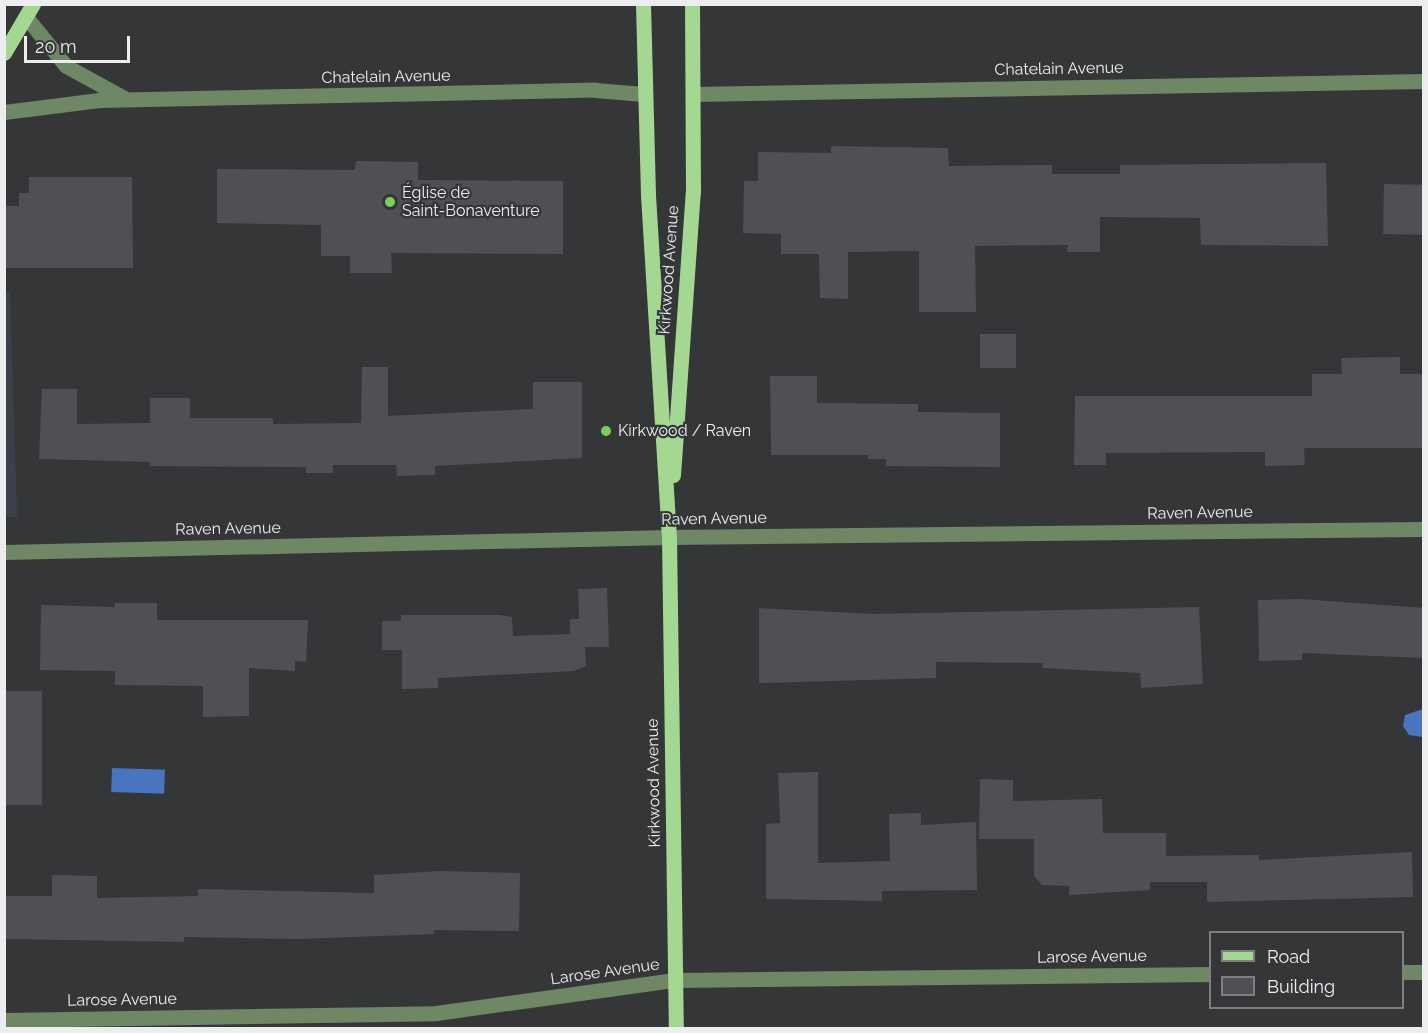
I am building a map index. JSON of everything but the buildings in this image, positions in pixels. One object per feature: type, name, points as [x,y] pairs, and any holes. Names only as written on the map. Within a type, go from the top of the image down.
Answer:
[{"type":"main road","name":"Kirkwood Avenue","points":[[643,4],[644,94],[669,537],[676,1029]]},
{"type":"main road","name":"Kirkwood Avenue","points":[[669,537],[693,192],[692,4]]},
{"type":"main road","points":[[4,53],[29,11]]},
{"type":"street","name":"Chatelain Avenue","points":[[29,11],[66,66],[129,100]]},
{"type":"street","name":"Chatelain Avenue","points":[[694,94],[1424,81]]},
{"type":"street","name":"Chatelain Avenue","points":[[4,112],[129,100],[595,90],[644,94]]},
{"type":"street","name":"Raven Avenue","points":[[4,552],[669,537],[1424,529]]},
{"type":"street","points":[[1404,972],[1424,972]]},
{"type":"street","name":"Larose Avenue","points":[[4,1020],[436,1013],[675,980],[1209,974]]},
{"type":"shaded area","points":[[4,292],[10,293],[17,517],[5,517]]},
{"type":"water","points":[[1423,709],[1423,737],[1409,735],[1403,726],[1405,715]]},
{"type":"water","points":[[112,768],[165,770],[164,794],[111,792]]},
{"type":"place","name":"Église de Saint-Bonaventure","points":[[390,202]]},
{"type":"place","name":"Kirkwood / Raven","points":[[606,431]]}]
